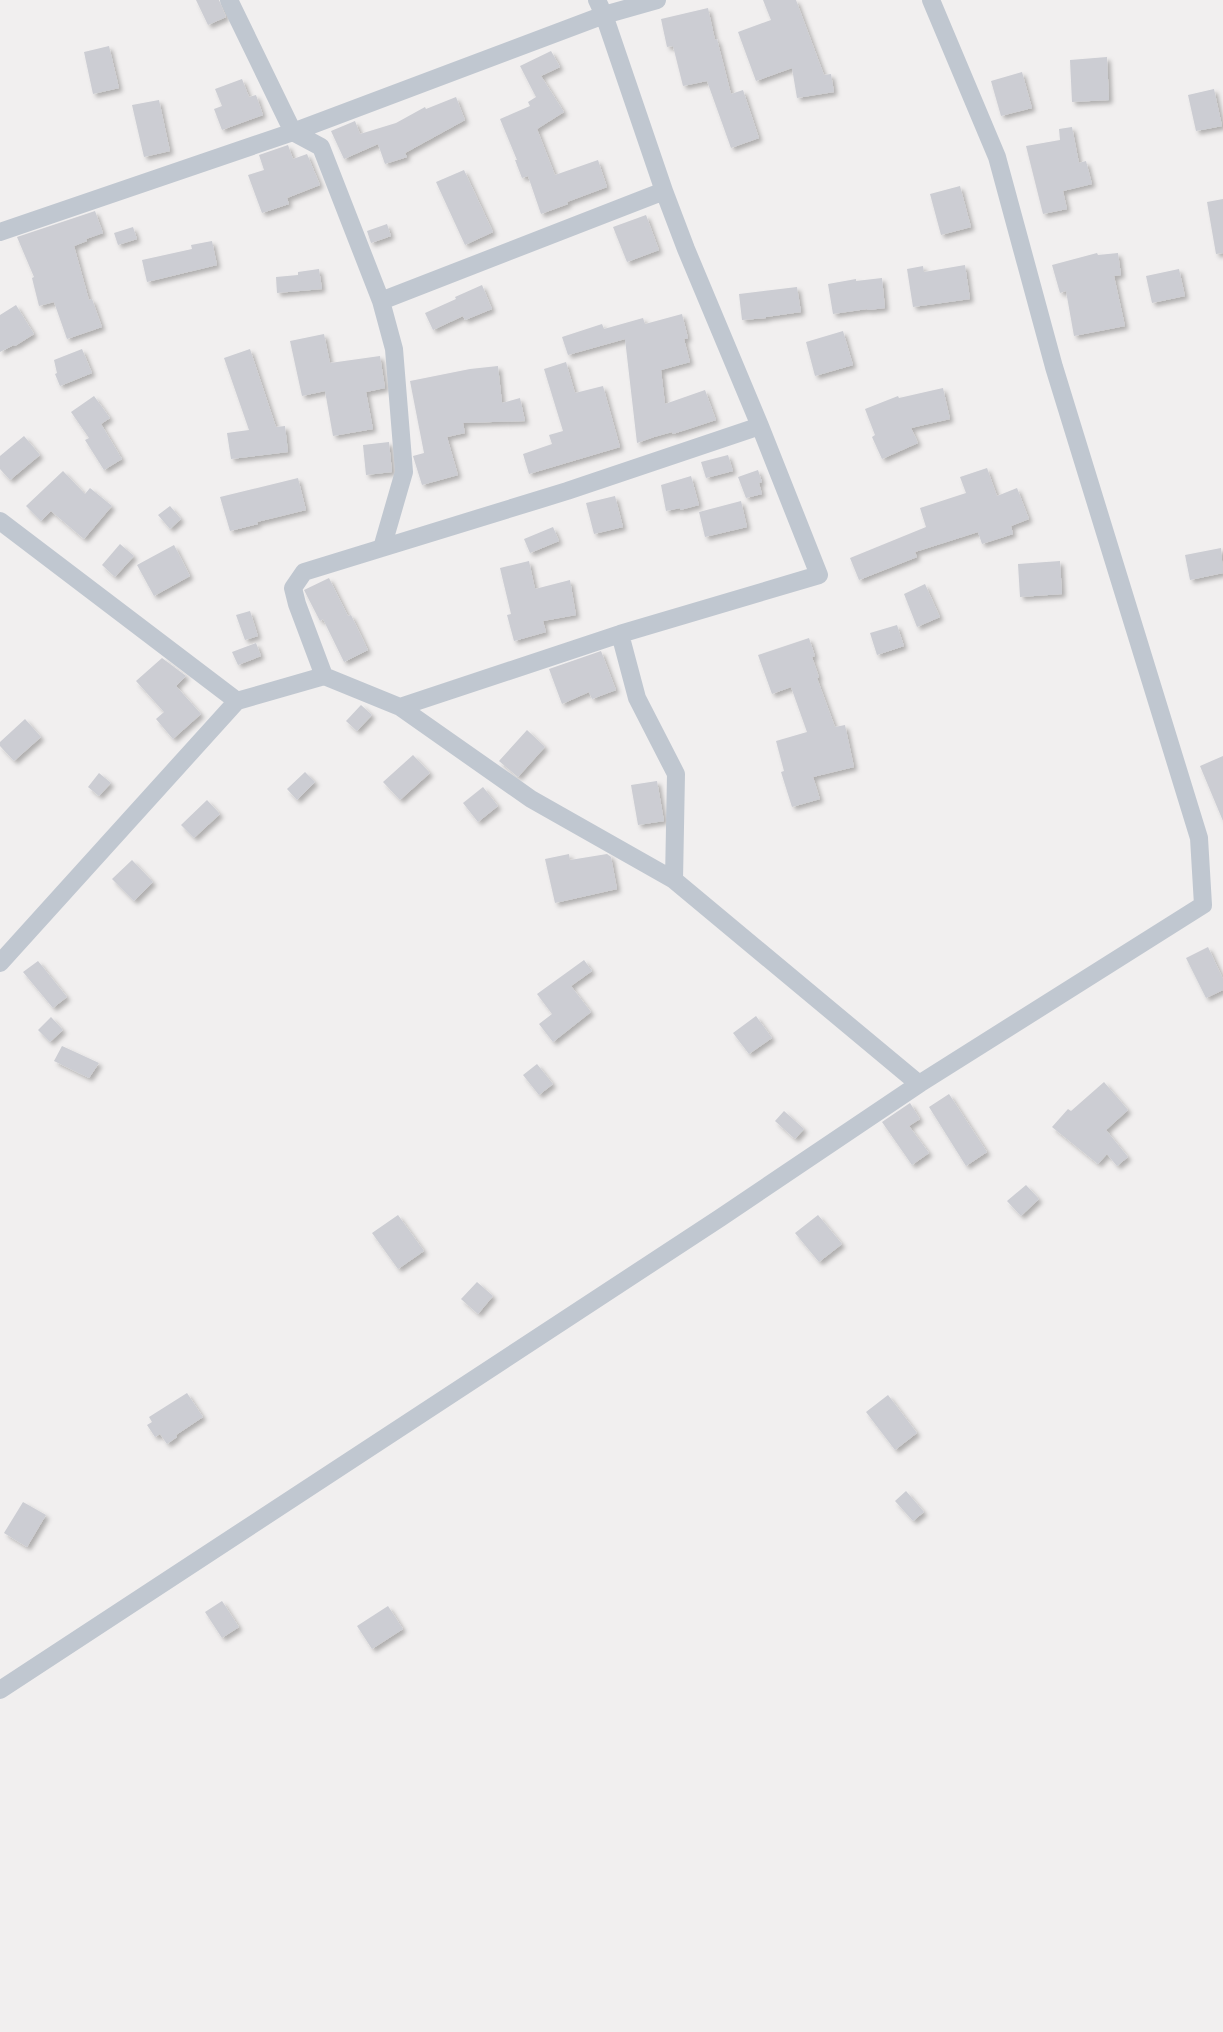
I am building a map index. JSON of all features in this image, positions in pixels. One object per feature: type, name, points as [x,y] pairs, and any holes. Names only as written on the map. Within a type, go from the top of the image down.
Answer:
[{"type":"street","points":[[229,0],[293,132],[321,147],[381,301],[394,349],[404,472],[382,548]]},
{"type":"street","points":[[0,232],[293,132],[600,8],[657,0]]},
{"type":"street","points":[[0,1690],[387,1434],[720,1218],[919,1084],[1203,905],[1199,838],[1054,366],[997,157],[932,0]]},
{"type":"street","points":[[400,707],[620,634],[819,575],[760,426],[686,249],[664,191],[600,8]]},
{"type":"street","points":[[381,301],[664,191]]},
{"type":"street","points":[[324,676],[296,604],[293,588],[304,572],[567,491],[760,426]]},
{"type":"street","points":[[0,521],[237,701]]},
{"type":"street","points":[[620,634],[637,698],[676,774],[674,880]]},
{"type":"street","points":[[0,963],[237,701],[324,676],[400,707],[531,799],[674,880],[919,1084]]},
{"type":"building","points":[[196,0],[219,0],[226,17],[208,25]]},
{"type":"building","points":[[763,0],[796,0],[824,75],[831,74],[834,92],[797,98],[792,68],[756,81],[738,32],[771,20]]},
{"type":"building","points":[[708,8],[715,40],[717,39],[731,94],[743,90],[759,138],[731,148],[707,81],[683,86],[673,46],[667,47],[661,19]]},
{"type":"building","points":[[109,46],[119,88],[93,94],[84,52]]},
{"type":"building","points":[[551,51],[560,67],[541,76],[564,112],[537,129],[555,175],[598,160],[607,187],[567,202],[568,204],[541,214],[528,176],[522,178],[515,160],[517,160],[500,119],[530,106],[528,102],[536,97],[520,66]]},
{"type":"building","points":[[1107,57],[1109,100],[1072,102],[1070,60]]},
{"type":"building","points":[[1022,72],[1032,108],[1001,116],[991,81]]},
{"type":"building","points":[[242,79],[249,97],[256,95],[263,115],[222,130],[214,109],[222,106],[215,89]]},
{"type":"building","points":[[1214,89],[1222,126],[1196,131],[1188,95]]},
{"type":"building","points":[[456,97],[465,120],[405,153],[407,157],[385,164],[378,144],[344,159],[331,131],[355,121],[360,134],[396,123],[425,107],[426,109]]},
{"type":"building","points":[[159,100],[170,151],[144,157],[132,105]]},
{"type":"building","points":[[1072,127],[1079,163],[1086,161],[1092,184],[1063,191],[1067,209],[1043,214],[1026,146],[1060,140],[1059,129]]},
{"type":"building","points":[[288,145],[293,159],[307,154],[320,185],[287,198],[289,204],[262,213],[248,175],[264,170],[259,155]]},
{"type":"building","points":[[464,170],[493,232],[465,245],[436,182]]},
{"type":"building","points":[[960,186],[971,227],[941,235],[930,194]]},
{"type":"building","points":[[1223,199],[1223,253],[1216,254],[1207,202]]},
{"type":"building","points":[[95,211],[103,233],[86,239],[87,241],[74,246],[89,300],[92,299],[102,327],[67,339],[54,302],[39,306],[32,278],[34,277],[17,237]]},
{"type":"building","points":[[646,215],[659,250],[627,262],[613,227]]},
{"type":"building","points":[[387,224],[391,236],[371,243],[367,231]]},
{"type":"building","points":[[133,227],[137,239],[118,245],[114,233]]},
{"type":"building","points":[[212,241],[217,265],[147,282],[142,260],[192,249],[191,245]]},
{"type":"building","points":[[1097,253],[1098,255],[1118,253],[1121,275],[1114,276],[1125,326],[1074,336],[1066,291],[1060,293],[1052,265]]},
{"type":"building","points":[[965,265],[970,299],[913,307],[907,269],[923,266],[924,272]]},
{"type":"building","points":[[319,269],[322,289],[277,293],[276,277],[298,275],[298,272]]},
{"type":"building","points":[[1179,269],[1185,296],[1152,303],[1146,276]]},
{"type":"building","points":[[882,278],[885,308],[833,314],[828,284],[856,279],[856,281]]},
{"type":"building","points":[[482,285],[492,309],[465,320],[463,316],[433,330],[425,313]]},
{"type":"building","points":[[797,287],[801,312],[766,318],[742,320],[739,294]]},
{"type":"building","points":[[16,305],[34,334],[15,346],[14,345],[0,352],[0,315]]},
{"type":"building","points":[[682,314],[688,338],[684,339],[690,362],[661,370],[665,404],[705,390],[716,420],[673,434],[672,432],[637,443],[625,339],[568,355],[562,337],[602,324],[604,329],[643,318],[645,324]]},
{"type":"building","points":[[843,331],[853,365],[815,376],[806,342]]},
{"type":"building","points":[[324,334],[330,363],[380,356],[385,388],[366,392],[373,429],[333,436],[325,391],[302,396],[290,341]]},
{"type":"building","points":[[82,349],[92,373],[60,386],[55,374],[57,373],[54,360]]},
{"type":"building","points":[[250,349],[276,427],[285,426],[288,452],[231,459],[227,433],[249,430],[224,358]]},
{"type":"building","points":[[566,362],[575,393],[603,386],[620,447],[529,474],[523,454],[552,444],[549,435],[563,431],[544,369]]},
{"type":"building","points":[[498,366],[502,403],[520,398],[525,421],[463,423],[465,433],[447,437],[458,475],[422,485],[413,456],[424,453],[410,381],[470,369]]},
{"type":"building","points":[[943,388],[950,419],[911,428],[918,443],[882,459],[872,437],[875,435],[865,409],[898,396],[899,398]]},
{"type":"building","points":[[94,396],[110,418],[101,424],[122,459],[104,470],[85,440],[89,438],[71,412]]},
{"type":"building","points":[[24,436],[40,455],[10,480],[0,469],[0,456]]},
{"type":"building","points":[[389,442],[392,472],[366,475],[363,445]]},
{"type":"building","points":[[728,455],[733,471],[706,478],[701,462]]},
{"type":"building","points":[[987,468],[997,496],[1017,488],[1029,519],[1011,526],[1013,534],[982,544],[978,532],[915,552],[917,557],[859,580],[850,558],[926,527],[920,508],[966,493],[960,477]]},
{"type":"building","points":[[758,470],[762,482],[759,483],[762,494],[746,498],[738,477]]},
{"type":"building","points":[[63,471],[85,494],[90,488],[112,506],[84,539],[51,511],[41,521],[26,506]]},
{"type":"building","points":[[691,476],[699,505],[680,510],[680,508],[666,511],[661,485]]},
{"type":"building","points":[[298,478],[306,510],[257,522],[258,524],[230,531],[220,497]]},
{"type":"building","points":[[615,496],[623,527],[594,534],[586,503]]},
{"type":"building","points":[[741,501],[747,527],[705,537],[699,512]]},
{"type":"building","points":[[170,506],[181,519],[170,529],[158,515]]},
{"type":"building","points":[[553,527],[559,541],[530,553],[524,539]]},
{"type":"building","points":[[120,544],[134,556],[115,577],[102,565]]},
{"type":"building","points":[[174,545],[190,576],[154,596],[137,565]]},
{"type":"building","points":[[1221,548],[1223,573],[1190,580],[1185,555]]},
{"type":"building","points":[[529,561],[535,589],[570,580],[576,615],[543,621],[546,632],[514,641],[507,615],[511,614],[500,568]]},
{"type":"building","points":[[1060,561],[1062,594],[1020,597],[1018,564]]},
{"type":"building","points":[[329,578],[348,616],[351,615],[368,650],[344,662],[323,619],[320,621],[304,590]]},
{"type":"building","points":[[925,584],[940,617],[917,627],[904,594]]},
{"type":"building","points":[[250,611],[258,636],[245,640],[236,615]]},
{"type":"building","points":[[897,625],[904,646],[877,655],[870,633]]},
{"type":"building","points":[[809,638],[815,656],[812,657],[819,677],[817,678],[835,727],[845,725],[854,767],[813,777],[820,799],[792,807],[781,772],[784,771],[776,741],[807,732],[791,687],[772,694],[758,655]]},
{"type":"building","points":[[256,643],[261,656],[238,665],[232,652]]},
{"type":"building","points":[[601,651],[616,690],[592,699],[589,692],[562,704],[549,669]]},
{"type":"building","points":[[162,658],[186,676],[176,686],[201,714],[173,739],[156,719],[164,712],[136,681]]},
{"type":"building","points":[[361,705],[372,715],[357,731],[346,721]]},
{"type":"building","points":[[25,719],[41,737],[14,761],[0,746],[0,742]]},
{"type":"building","points":[[527,730],[545,747],[518,777],[499,761]]},
{"type":"building","points":[[413,755],[430,773],[400,800],[383,782]]},
{"type":"building","points":[[1223,756],[1223,821],[1200,766]]},
{"type":"building","points":[[305,772],[315,782],[297,800],[287,789]]},
{"type":"building","points":[[99,773],[111,783],[99,796],[88,787]]},
{"type":"building","points":[[657,781],[664,821],[638,825],[631,785]]},
{"type":"building","points":[[483,787],[498,806],[478,822],[463,803]]},
{"type":"building","points":[[207,800],[220,814],[194,838],[181,825]]},
{"type":"building","points":[[569,854],[570,860],[607,854],[611,857],[617,889],[555,903],[545,859]]},
{"type":"building","points":[[132,860],[153,882],[134,901],[112,879]]},
{"type":"building","points":[[1208,947],[1223,979],[1223,990],[1206,998],[1186,958]]},
{"type":"building","points":[[584,960],[592,971],[571,986],[591,1012],[553,1042],[539,1024],[552,1014],[537,994]]},
{"type":"building","points":[[38,961],[67,997],[53,1008],[23,972]]},
{"type":"building","points":[[756,1016],[772,1038],[749,1054],[733,1033]]},
{"type":"building","points":[[51,1017],[63,1030],[50,1042],[38,1030]]},
{"type":"building","points":[[62,1046],[99,1063],[89,1078],[54,1061]]},
{"type":"building","points":[[537,1064],[553,1084],[539,1095],[523,1075]]},
{"type":"building","points":[[1104,1082],[1128,1110],[1106,1130],[1128,1157],[1117,1166],[1107,1154],[1098,1164],[1052,1127],[1068,1109],[1071,1111]]},
{"type":"building","points":[[949,1094],[987,1152],[966,1166],[929,1107]]},
{"type":"building","points":[[910,1103],[920,1119],[909,1126],[929,1153],[912,1165],[882,1122]]},
{"type":"building","points":[[784,1111],[804,1129],[795,1139],[775,1121]]},
{"type":"building","points":[[1026,1185],[1039,1199],[1021,1216],[1007,1201]]},
{"type":"building","points":[[398,1215],[424,1251],[398,1269],[372,1233]]},
{"type":"building","points":[[818,1215],[842,1244],[819,1262],[795,1233]]},
{"type":"building","points":[[477,1282],[493,1296],[478,1314],[461,1299]]},
{"type":"building","points":[[187,1393],[203,1417],[176,1435],[177,1437],[167,1444],[160,1434],[155,1437],[147,1425],[152,1422],[149,1417]]},
{"type":"building","points":[[888,1395],[917,1433],[895,1450],[866,1412]]},
{"type":"building","points":[[906,1491],[924,1512],[913,1521],[895,1501]]},
{"type":"building","points":[[23,1502],[46,1515],[27,1547],[4,1533]]},
{"type":"building","points":[[222,1601],[239,1627],[222,1638],[205,1612]]},
{"type":"building","points":[[388,1606],[403,1629],[372,1649],[357,1626]]}]
